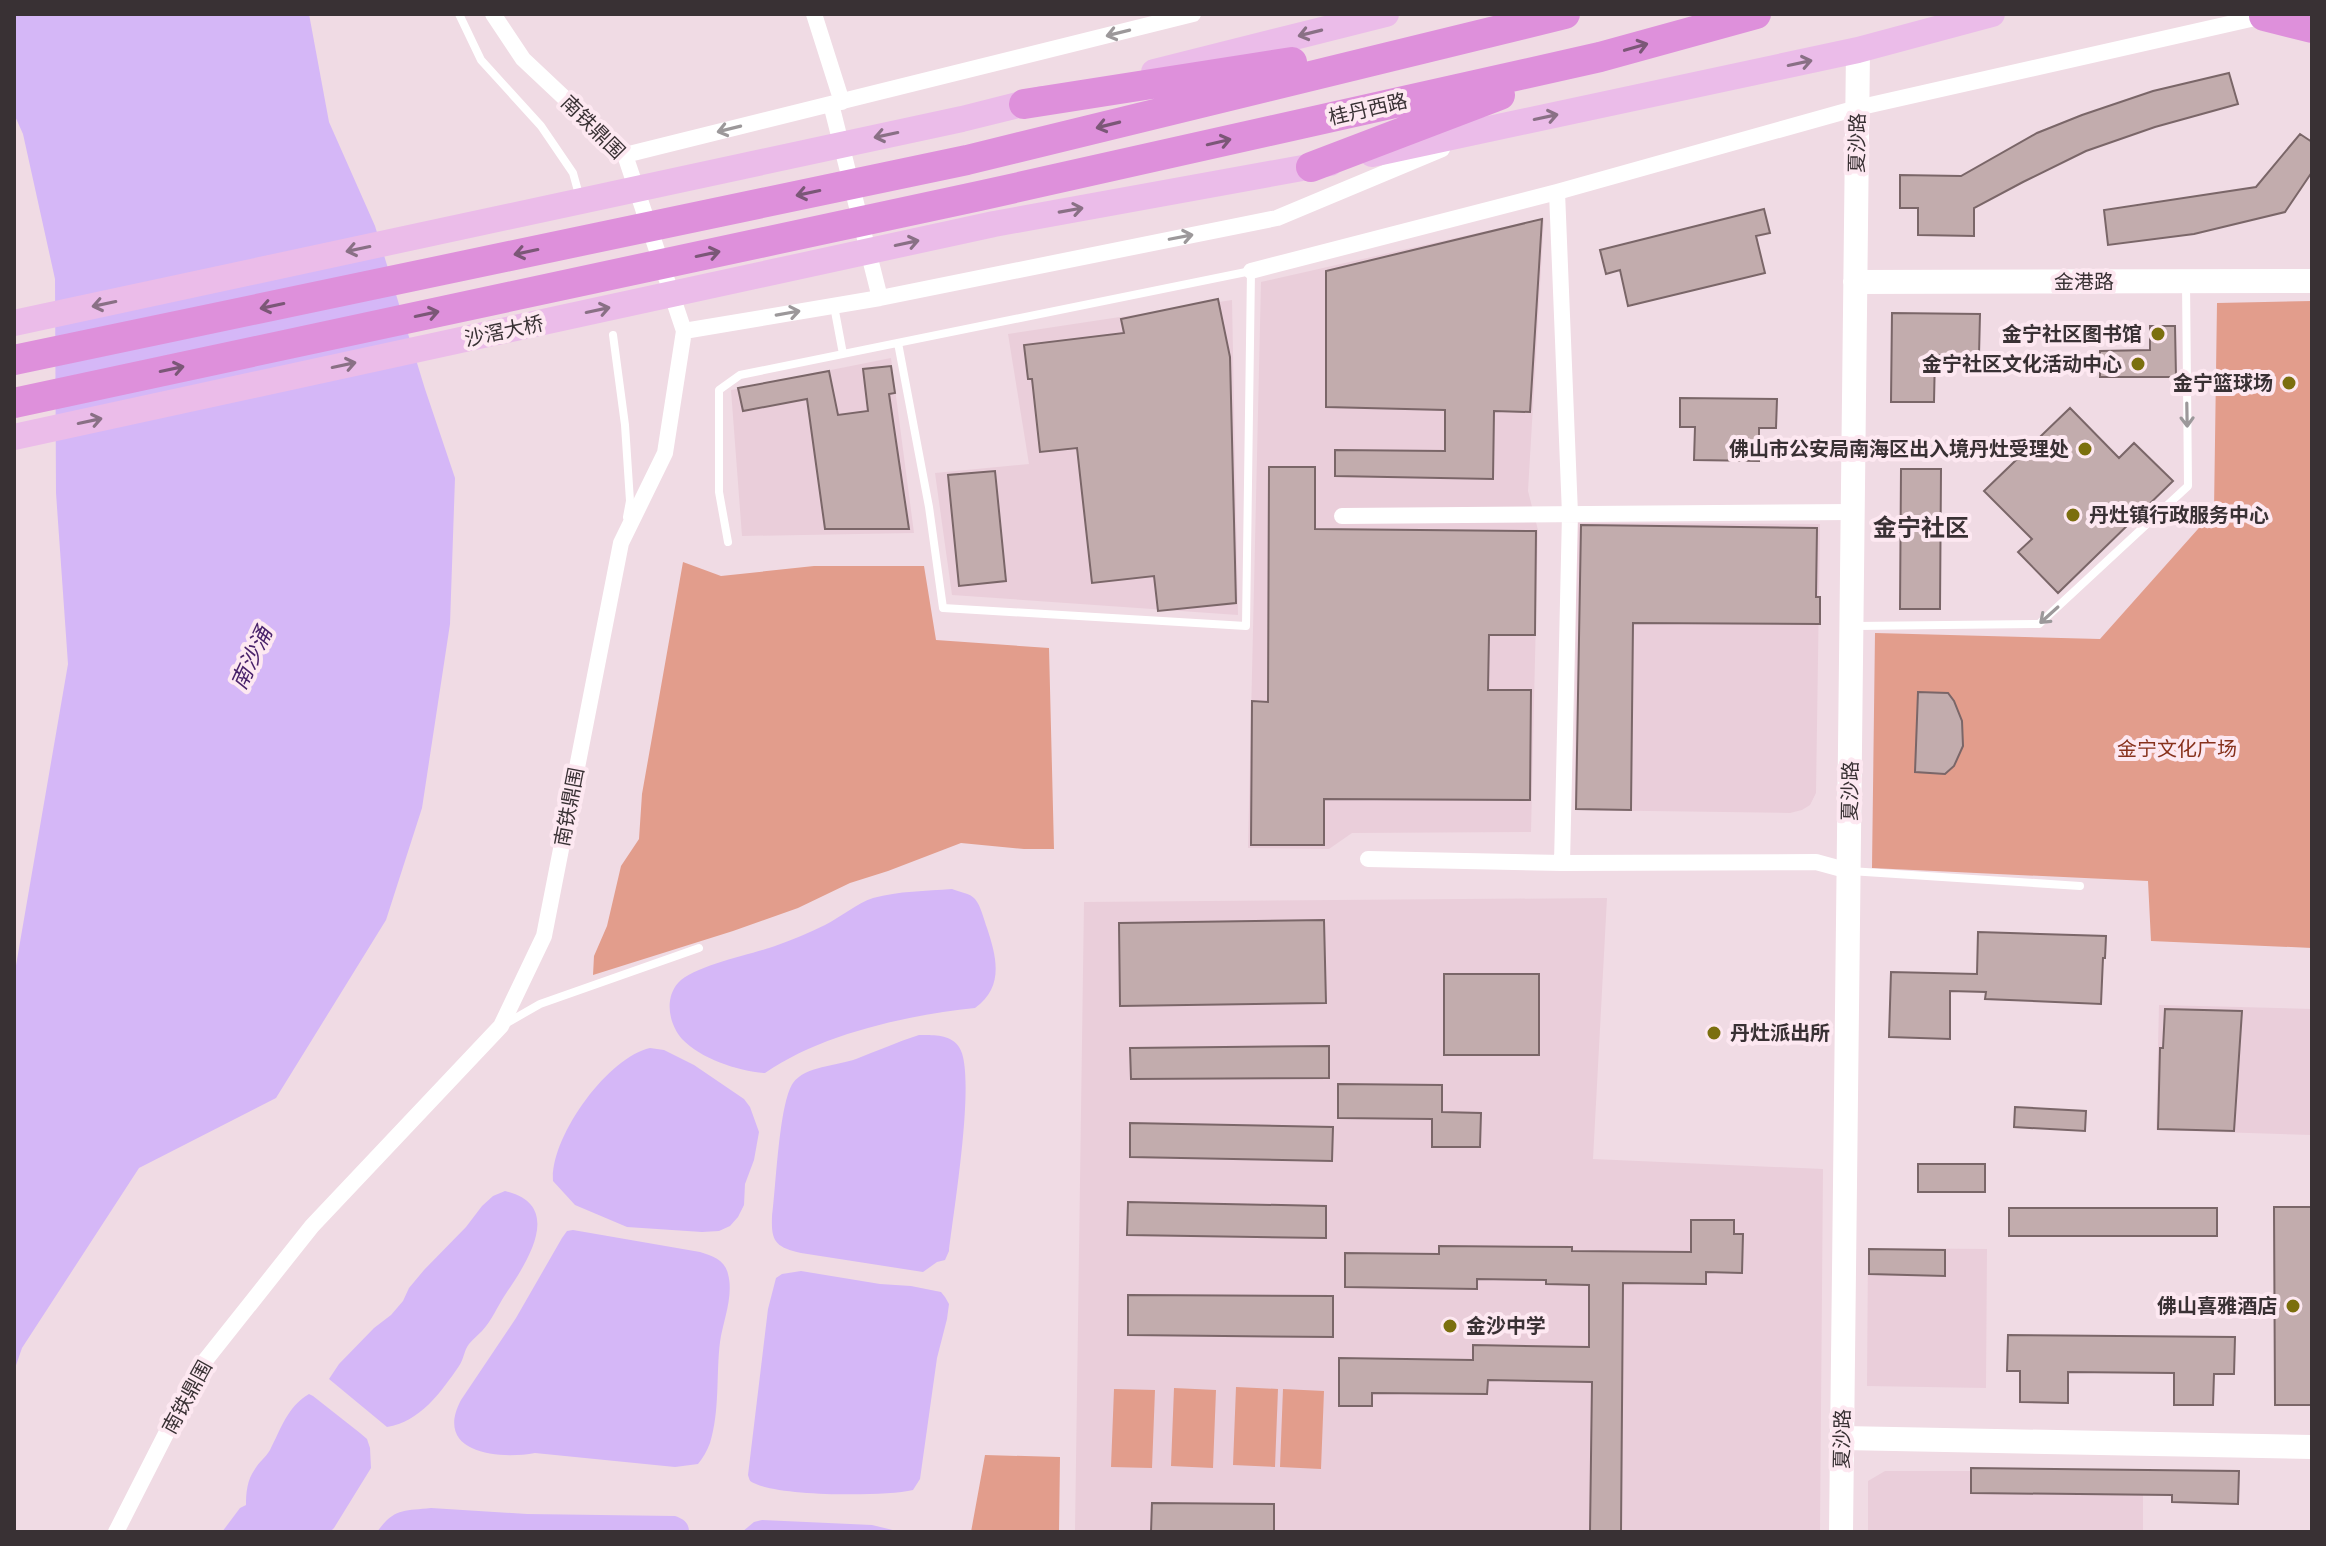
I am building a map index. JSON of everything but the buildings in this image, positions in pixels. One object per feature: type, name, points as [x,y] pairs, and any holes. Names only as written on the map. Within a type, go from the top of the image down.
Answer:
[{"type":"highway","points":[[14,360],[967,160],[1565,14]]},
{"type":"highway","name":"桂丹西路","points":[[979,196],[1600,57],[1756,14]]},
{"type":"highway","points":[[2260,15],[2312,28]]},
{"type":"highway","points":[[1024,104],[1491,31]]},
{"type":"highway","points":[[1311,167],[1600,57]]},
{"type":"highway","name":"沙滘大桥","points":[[14,403],[979,196]]},
{"type":"main road","points":[[14,323],[962,119],[1386,14]]},
{"type":"main road","name":"沙滘大桥","points":[[14,437],[994,224],[1311,167],[1858,50],[1992,14]]},
{"type":"street","name":"南铁鼎围","points":[[116,1532],[200,1367],[312,1226],[501,1026],[544,936],[621,543],[665,453],[684,331],[625,155],[523,59],[493,14]]},
{"type":"street","points":[[814,14],[880,298]]},
{"type":"street","points":[[625,155],[1193,14]]},
{"type":"street","points":[[1251,271],[1557,192],[1857,108],[2260,15]]},
{"type":"street","name":"夏沙路","points":[[1841,1532],[1858,50]]},
{"type":"street","points":[[684,331],[880,298],[1277,218],[1491,128]]},
{"type":"street","points":[[1557,192],[1570,514],[1562,863]]},
{"type":"street","name":"金港路","points":[[1855,282],[2312,281]]},
{"type":"street","points":[[1342,516],[1853,512]]},
{"type":"street","points":[[1368,859],[1562,863],[1816,862],[1849,871]]},
{"type":"street","points":[[1843,1438],[2312,1447]]},
{"type":"lane","points":[[459,14],[481,60],[541,126],[573,173],[578,191]]},
{"type":"lane","points":[[728,542],[719,492],[719,390],[740,375],[1251,271],[1246,626],[943,608],[929,507],[898,343]]},
{"type":"lane","points":[[1852,626],[2039,624],[2188,486],[2186,281]]},
{"type":"lane","points":[[834,306],[843,354]]},
{"type":"lane","points":[[613,335],[625,425],[630,501],[621,543]]},
{"type":"lane","points":[[1849,871],[2080,886]]},
{"type":"lane","points":[[501,1026],[540,1004],[699,948]]},
{"type":"shaded area","points":[[1544,218],[1528,491],[1538,530],[1531,832],[1352,833],[1329,849],[1248,848],[1261,282]]},
{"type":"shaded area","points":[[1232,300],[1238,615],[952,595],[935,473],[1029,464],[1008,334]]},
{"type":"shaded area","points":[[891,358],[914,533],[742,536],[731,390]]},
{"type":"shaded area","points":[[1576,523],[1820,524],[1816,793],[1810,805],[1790,813],[1575,810]]},
{"type":"shaded area","name":"金沙中学","points":[[1607,898],[1593,1159],[1823,1169],[1820,1532],[1075,1532],[1084,902]]},
{"type":"shaded area","points":[[2159,1005],[2312,1009],[2312,1135],[2156,1130]]},
{"type":"shaded area","points":[[1868,1248],[1987,1249],[1986,1388],[1867,1386]]},
{"type":"shaded area","points":[[1885,1471],[2143,1471],[2143,1532],[1868,1532],[1868,1481]]},
{"type":"green space","name":"金宁文化广场","points":[[2312,301],[2312,948],[2151,941],[2148,881],[1872,868],[1875,633],[2100,639],[2214,511],[2217,303]]},
{"type":"green space","points":[[683,562],[721,576],[814,566],[924,566],[936,640],[1049,648],[1054,849],[961,843],[850,883],[798,908],[593,975],[594,956],[607,926],[621,866],[639,839],[642,794]]},
{"type":"green space","points":[[1236,1387],[1278,1389],[1275,1467],[1233,1465]]},
{"type":"green space","points":[[1174,1388],[1216,1390],[1213,1468],[1171,1466]]},
{"type":"green space","points":[[1114,1389],[1155,1390],[1152,1468],[1111,1467]]},
{"type":"green space","points":[[1283,1389],[1324,1391],[1321,1469],[1280,1467]]},
{"type":"green space","points":[[985,1455],[1060,1457],[1059,1532],[971,1532]]},
{"type":"water","name":"南沙涌","points":[[14,14],[309,14],[329,122],[375,226],[455,478],[450,624],[422,808],[386,920],[276,1098],[139,1168],[22,1348],[14,1371],[14,977],[68,664],[56,493],[55,279],[23,134],[14,114]]},
{"type":"water","points":[[952,889],[975,899],[993,950],[996,971],[991,991],[975,1008],[866,1028],[812,1047],[765,1073],[743,1070],[709,1058],[682,1039],[674,1026],[670,1011],[671,996],[678,983],[697,971],[800,936],[873,898]]},
{"type":"water","points":[[919,1035],[941,1036],[951,1040],[959,1047],[964,1061],[966,1084],[962,1145],[949,1251],[945,1260],[923,1272],[801,1253],[781,1246],[774,1238],[772,1217],[781,1127],[793,1083],[805,1073],[856,1059]]},
{"type":"water","points":[[650,1048],[664,1050],[694,1065],[744,1099],[750,1107],[759,1132],[754,1160],[745,1184],[744,1205],[730,1226],[719,1231],[627,1227],[575,1205],[553,1181],[561,1143],[585,1101],[617,1066]]},
{"type":"water","points":[[505,1191],[523,1198],[534,1209],[537,1222],[536,1237],[522,1268],[489,1322],[469,1344],[459,1366],[437,1395],[410,1419],[387,1427],[329,1379],[339,1364],[391,1315],[424,1270],[482,1206]]},
{"type":"water","points":[[567,1231],[700,1252],[718,1259],[724,1265],[730,1291],[720,1342],[715,1418],[710,1443],[698,1464],[675,1467],[535,1453],[488,1453],[462,1442],[456,1432],[455,1418],[461,1400],[516,1318],[562,1238]]},
{"type":"water","points":[[801,1271],[941,1292],[949,1304],[937,1358],[920,1479],[913,1490],[879,1494],[809,1493],[769,1488],[750,1480],[748,1475],[768,1309],[776,1278]]},
{"type":"water","points":[[309,1394],[367,1439],[370,1448],[371,1468],[334,1528],[330,1532],[222,1532],[240,1508],[246,1505],[250,1478],[270,1450],[285,1419],[295,1405]]},
{"type":"water","points":[[431,1508],[527,1514],[675,1516],[685,1521],[689,1532],[377,1532],[394,1515]]},
{"type":"water","points":[[754,1522],[872,1525],[901,1532],[742,1532]]},
{"type":"place","name":"金宁社区图书馆","points":[[2158,334]]},
{"type":"place","name":"金宁社区文化活动中心","points":[[2138,364]]},
{"type":"place","name":"金宁篮球场","points":[[2289,383]]},
{"type":"place","name":"佛山市公安局南海区出入境丹灶受理处","points":[[2085,449]]},
{"type":"place","name":"丹灶镇行政服务中心","points":[[2073,515]]},
{"type":"place","name":"丹灶派出所","points":[[1714,1033]]},
{"type":"place","name":"佛山喜雅酒店","points":[[2293,1306]]},
{"type":"place","name":"金沙中学","points":[[1450,1326]]},
{"type":"district","name":"金宁社区","points":[[1921,528]]}]
